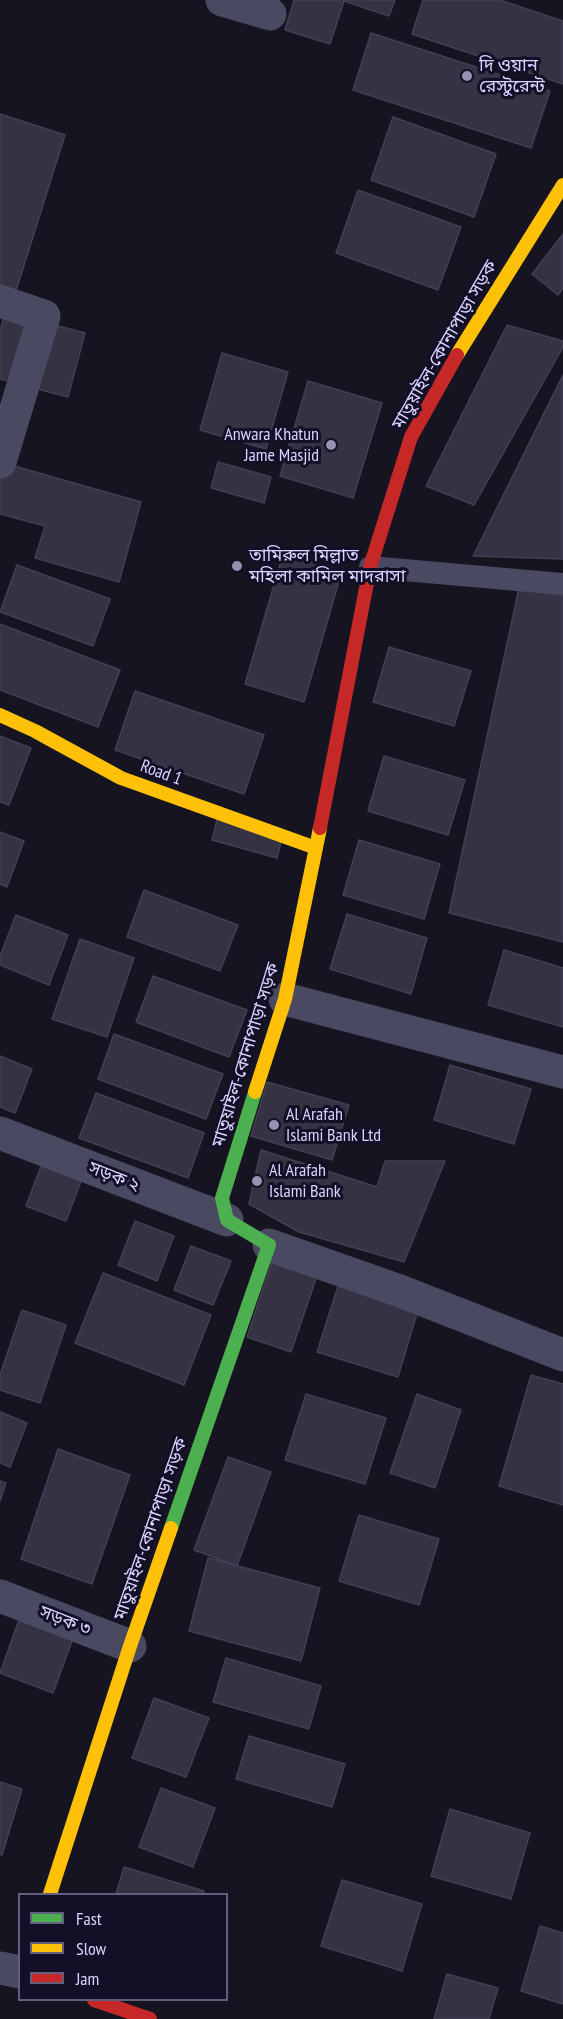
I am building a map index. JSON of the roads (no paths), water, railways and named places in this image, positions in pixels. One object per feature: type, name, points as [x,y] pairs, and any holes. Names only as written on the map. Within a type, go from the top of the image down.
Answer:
[{"type":"main road","name":"মাতুয়াইল-কোনাপাড়া সড়ক","points":[[227,1220],[222,1198],[285,999],[370,567],[411,437],[453,362],[563,185]]},
{"type":"main road","name":"Road 1","points":[[0,715],[35,731],[121,778],[316,848]]},
{"type":"main road","points":[[227,1220],[268,1245]]},
{"type":"main road","name":"মাতুয়াইল-কোনাপাড়া সড়ক","points":[[50,1893],[130,1646],[268,1245]]},
{"type":"main road","points":[[97,2001],[150,2019]]},
{"type":"street","points":[[222,0],[270,14]]},
{"type":"street","points":[[0,301],[44,316],[0,462]]},
{"type":"street","points":[[285,999],[563,1072]]},
{"type":"street","name":"সড়ক ২","points":[[0,1133],[227,1220]]},
{"type":"street","points":[[268,1245],[400,1291],[563,1355]]},
{"type":"street","name":"সড়ক ৩","points":[[0,1596],[130,1646]]},
{"type":"street","points":[[0,1968],[18,1972]]},
{"type":"lane","points":[[370,567],[563,584]]},
{"type":"place","name":"দি ওয়ান রেস্টুরেন্ট","points":[[467,76]]},
{"type":"place","name":"Anwara Khatun Jame Masjid","points":[[331,445]]},
{"type":"place","name":"তামিরুল মিল্লাত মহিলা কামিল মাদরাসা","points":[[237,566]]},
{"type":"place","name":"Al Arafah Islami Bank Ltd","points":[[274,1125]]},
{"type":"place","name":"Al Arafah Islami Bank","points":[[257,1181]]}]
